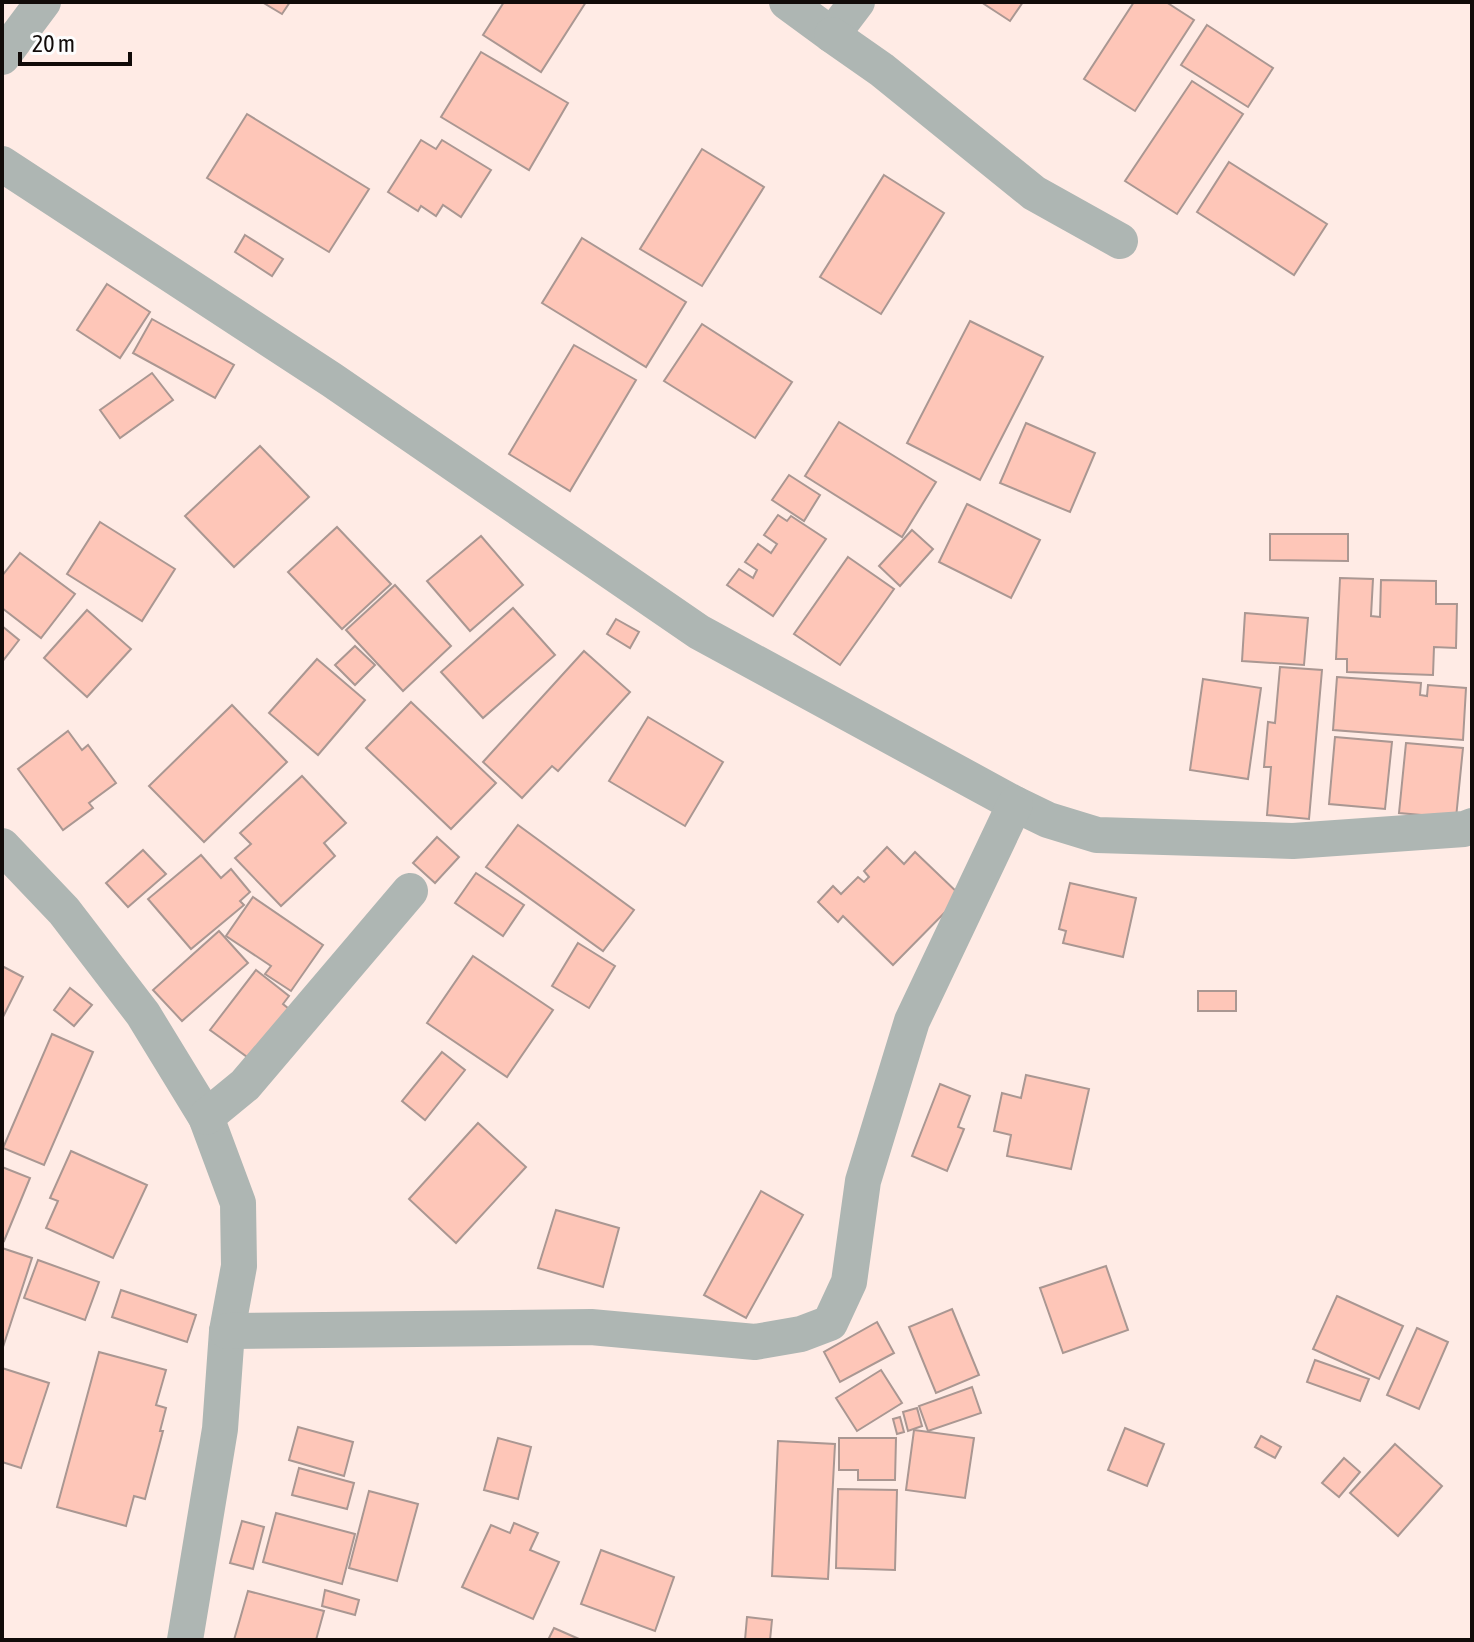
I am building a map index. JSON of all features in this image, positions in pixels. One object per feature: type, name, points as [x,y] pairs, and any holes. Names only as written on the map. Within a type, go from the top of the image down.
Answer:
[{"type":"street","points":[[2,57],[43,2]]},
{"type":"street","points":[[787,2],[882,70],[1034,193],[1120,241]]},
{"type":"street","points":[[832,35],[857,2]]},
{"type":"street","points":[[2,164],[332,380],[699,632],[1048,820],[1097,835],[1293,841],[1472,826]]},
{"type":"street","points":[[227,1331],[591,1327],[755,1342],[801,1334],[830,1323],[849,1282],[863,1181],[912,1021],[1015,804]]},
{"type":"street","points":[[2,846],[64,911],[143,1014],[206,1117],[238,1203],[239,1266],[227,1331],[220,1429],[185,1640]]},
{"type":"street","points":[[206,1117],[245,1085],[410,891]]},
{"type":"building","points":[[262,2],[290,2],[282,14]]},
{"type":"building","points":[[504,2],[586,2],[541,72],[483,35]]},
{"type":"building","points":[[981,2],[1023,2],[1010,21]]},
{"type":"building","points":[[1134,2],[1166,2],[1194,20],[1135,111],[1084,79]]},
{"type":"building","points":[[1207,25],[1273,68],[1248,107],[1181,65]]},
{"type":"building","points":[[481,52],[568,103],[529,170],[441,117]]},
{"type":"building","points":[[1192,81],[1243,114],[1177,214],[1125,181]]},
{"type":"building","points":[[247,114],[369,189],[329,252],[207,178]]},
{"type":"building","points":[[421,140],[436,149],[442,140],[491,170],[461,217],[443,205],[436,216],[421,206],[418,211],[388,192]]},
{"type":"building","points":[[702,149],[764,187],[702,286],[640,249]]},
{"type":"building","points":[[1229,162],[1327,224],[1294,275],[1197,212]]},
{"type":"building","points":[[884,175],[944,213],[881,314],[820,277]]},
{"type":"building","points":[[245,235],[283,259],[272,276],[235,252]]},
{"type":"building","points":[[582,238],[686,302],[646,367],[542,303]]},
{"type":"building","points":[[107,284],[150,312],[120,358],[77,330]]},
{"type":"building","points":[[152,319],[234,365],[215,398],[133,353]]},
{"type":"building","points":[[970,321],[1043,357],[980,480],[907,443]]},
{"type":"building","points":[[702,324],[792,382],[755,438],[664,381]]},
{"type":"building","points":[[574,345],[636,380],[570,491],[509,454]]},
{"type":"building","points":[[152,373],[173,400],[120,438],[100,410]]},
{"type":"building","points":[[839,422],[936,482],[902,537],[805,476]]},
{"type":"building","points":[[1026,423],[1095,453],[1070,512],[1000,483]]},
{"type":"building","points":[[260,446],[309,497],[234,567],[185,516]]},
{"type":"building","points":[[789,475],[820,495],[804,521],[772,500]]},
{"type":"building","points":[[967,504],[1040,540],[1011,598],[939,562]]},
{"type":"building","points":[[778,515],[787,521],[791,516],[826,539],[773,616],[727,585],[739,569],[753,578],[757,570],[745,562],[758,544],[771,553],[777,544],[764,535]]},
{"type":"building","points":[[100,522],[175,569],[142,621],[67,574]]},
{"type":"building","points":[[337,527],[391,584],[342,629],[288,572]]},
{"type":"building","points":[[912,530],[933,549],[900,586],[879,566]]},
{"type":"building","points":[[1270,534],[1348,534],[1348,561],[1270,560]]},
{"type":"building","points":[[481,536],[523,585],[470,631],[427,581]]},
{"type":"building","points":[[20,553],[75,594],[41,638],[2,608],[2,576]]},
{"type":"building","points":[[848,557],[894,589],[840,665],[794,634]]},
{"type":"building","points":[[1340,578],[1373,579],[1371,616],[1380,617],[1381,580],[1436,581],[1436,604],[1457,604],[1456,648],[1434,647],[1433,675],[1347,672],[1347,659],[1336,659]]},
{"type":"building","points":[[395,585],[451,646],[403,691],[346,630]]},
{"type":"building","points":[[513,608],[555,655],[483,718],[441,672]]},
{"type":"building","points":[[87,610],[131,649],[87,697],[44,658]]},
{"type":"building","points":[[1245,613],[1308,618],[1304,665],[1242,661]]},
{"type":"building","points":[[616,619],[639,632],[630,648],[607,634]]},
{"type":"building","points":[[2,626],[19,640],[2,662]]},
{"type":"building","points":[[355,646],[375,665],[355,685],[335,665]]},
{"type":"building","points":[[584,651],[630,692],[558,771],[552,766],[522,798],[483,762]]},
{"type":"building","points":[[317,659],[365,700],[318,755],[269,713]]},
{"type":"building","points":[[1280,667],[1322,670],[1309,819],[1267,815],[1271,767],[1264,767],[1268,722],[1275,723]]},
{"type":"building","points":[[1337,677],[1421,683],[1420,695],[1427,696],[1428,685],[1466,688],[1463,740],[1333,730]]},
{"type":"building","points":[[1203,679],[1261,688],[1248,779],[1190,770]]},
{"type":"building","points":[[411,702],[496,783],[451,829],[366,748]]},
{"type":"building","points":[[232,705],[287,762],[204,842],[149,786]]},
{"type":"building","points":[[648,717],[723,762],[685,826],[609,781]]},
{"type":"building","points":[[68,731],[82,750],[88,745],[116,783],[89,803],[93,808],[63,830],[18,769]]},
{"type":"building","points":[[1335,737],[1392,742],[1385,809],[1329,804]]},
{"type":"building","points":[[1406,743],[1463,748],[1456,818],[1399,813]]},
{"type":"building","points":[[302,776],[346,823],[324,843],[335,856],[281,906],[235,858],[251,844],[240,833]]},
{"type":"building","points":[[518,825],[634,910],[603,951],[486,867]]},
{"type":"building","points":[[437,837],[459,857],[435,883],[413,863]]},
{"type":"building","points":[[887,847],[904,864],[915,852],[961,896],[893,965],[843,916],[838,922],[818,902],[833,886],[841,894],[858,877],[864,882],[869,877],[864,871]]},
{"type":"building","points":[[143,850],[166,874],[128,907],[106,883]]},
{"type":"building","points":[[201,855],[221,878],[231,869],[250,892],[240,901],[244,905],[191,949],[148,899]]},
{"type":"building","points":[[476,873],[524,905],[503,936],[455,903]]},
{"type":"building","points":[[1070,883],[1136,898],[1123,957],[1063,943],[1066,931],[1059,929]]},
{"type":"building","points":[[253,897],[323,945],[291,991],[265,974],[271,966],[226,936]]},
{"type":"building","points":[[219,931],[248,963],[182,1021],[153,990]]},
{"type":"building","points":[[578,943],[615,966],[589,1008],[552,986]]},
{"type":"building","points":[[473,956],[553,1010],[507,1077],[427,1023]]},
{"type":"building","points":[[2,966],[23,977],[2,1019]]},
{"type":"building","points":[[256,970],[289,996],[283,1004],[289,1009],[250,1059],[210,1030]]},
{"type":"building","points":[[70,988],[92,1005],[74,1026],[54,1010]]},
{"type":"building","points":[[1198,991],[1236,991],[1236,1011],[1198,1011]]},
{"type":"building","points":[[52,1034],[93,1052],[44,1165],[3,1148]]},
{"type":"building","points":[[442,1052],[465,1070],[425,1120],[402,1101]]},
{"type":"building","points":[[1026,1075],[1089,1089],[1071,1169],[1007,1156],[1011,1135],[994,1131],[1002,1093],[1021,1098]]},
{"type":"building","points":[[940,1084],[970,1096],[958,1127],[964,1129],[947,1171],[912,1156]]},
{"type":"building","points":[[478,1123],[526,1167],[456,1243],[409,1199]]},
{"type":"building","points":[[71,1151],[147,1185],[113,1258],[46,1228],[58,1201],[50,1198]]},
{"type":"building","points":[[2,1167],[30,1178],[4,1241],[2,1240]]},
{"type":"building","points":[[761,1191],[803,1215],[746,1318],[704,1295]]},
{"type":"building","points":[[556,1210],[619,1228],[603,1287],[538,1268]]},
{"type":"building","points":[[2,1248],[32,1258],[2,1350]]},
{"type":"building","points":[[38,1260],[99,1282],[85,1320],[24,1298]]},
{"type":"building","points":[[1106,1266],[1128,1330],[1063,1353],[1040,1288]]},
{"type":"building","points":[[121,1290],[196,1315],[187,1342],[112,1317]]},
{"type":"building","points":[[1337,1296],[1403,1326],[1379,1379],[1313,1349]]},
{"type":"building","points":[[952,1309],[979,1375],[936,1393],[909,1327]]},
{"type":"building","points":[[877,1322],[894,1353],[840,1382],[824,1352]]},
{"type":"building","points":[[1417,1328],[1448,1342],[1419,1409],[1387,1395]]},
{"type":"building","points":[[99,1352],[166,1370],[156,1405],[166,1408],[160,1431],[163,1431],[145,1499],[134,1496],[126,1526],[57,1507]]},
{"type":"building","points":[[1315,1360],[1369,1379],[1360,1401],[1307,1382]]},
{"type":"building","points":[[2,1368],[49,1383],[21,1468],[2,1462]]},
{"type":"building","points":[[881,1370],[902,1403],[857,1431],[836,1398]]},
{"type":"building","points":[[972,1387],[981,1413],[928,1431],[919,1406]]},
{"type":"building","points":[[917,1408],[922,1426],[908,1431],[903,1412]]},
{"type":"building","points":[[900,1417],[904,1432],[897,1434],[893,1419]]},
{"type":"building","points":[[298,1427],[353,1442],[344,1476],[289,1460]]},
{"type":"building","points":[[1125,1428],[1164,1444],[1147,1486],[1108,1470]]},
{"type":"building","points":[[914,1430],[974,1438],[965,1498],[906,1490]]},
{"type":"building","points":[[1261,1436],[1281,1447],[1275,1458],[1255,1447]]},
{"type":"building","points":[[498,1438],[531,1447],[518,1499],[484,1490]]},
{"type":"building","points":[[839,1438],[896,1438],[895,1480],[858,1480],[858,1470],[839,1470]]},
{"type":"building","points":[[778,1441],[835,1444],[828,1579],[772,1576]]},
{"type":"building","points":[[1395,1444],[1442,1486],[1398,1536],[1350,1493]]},
{"type":"building","points":[[1344,1458],[1360,1472],[1339,1497],[1322,1483]]},
{"type":"building","points":[[299,1468],[354,1483],[347,1509],[292,1495]]},
{"type":"building","points":[[838,1489],[897,1490],[895,1570],[836,1568]]},
{"type":"building","points":[[369,1491],[418,1504],[397,1581],[349,1568]]},
{"type":"building","points":[[276,1513],[355,1534],[342,1584],[263,1562]]},
{"type":"building","points":[[242,1521],[264,1527],[253,1569],[230,1563]]},
{"type":"building","points":[[514,1523],[538,1533],[530,1550],[559,1562],[533,1619],[462,1587],[491,1525],[510,1533]]},
{"type":"building","points":[[601,1550],[674,1577],[655,1631],[581,1604]]},
{"type":"building","points":[[325,1590],[359,1600],[355,1615],[322,1606]]},
{"type":"building","points":[[248,1591],[324,1611],[316,1640],[234,1640]]},
{"type":"building","points":[[747,1617],[772,1620],[770,1640],[745,1640]]},
{"type":"building","points":[[554,1628],[579,1639],[579,1640],[548,1640]]}]
